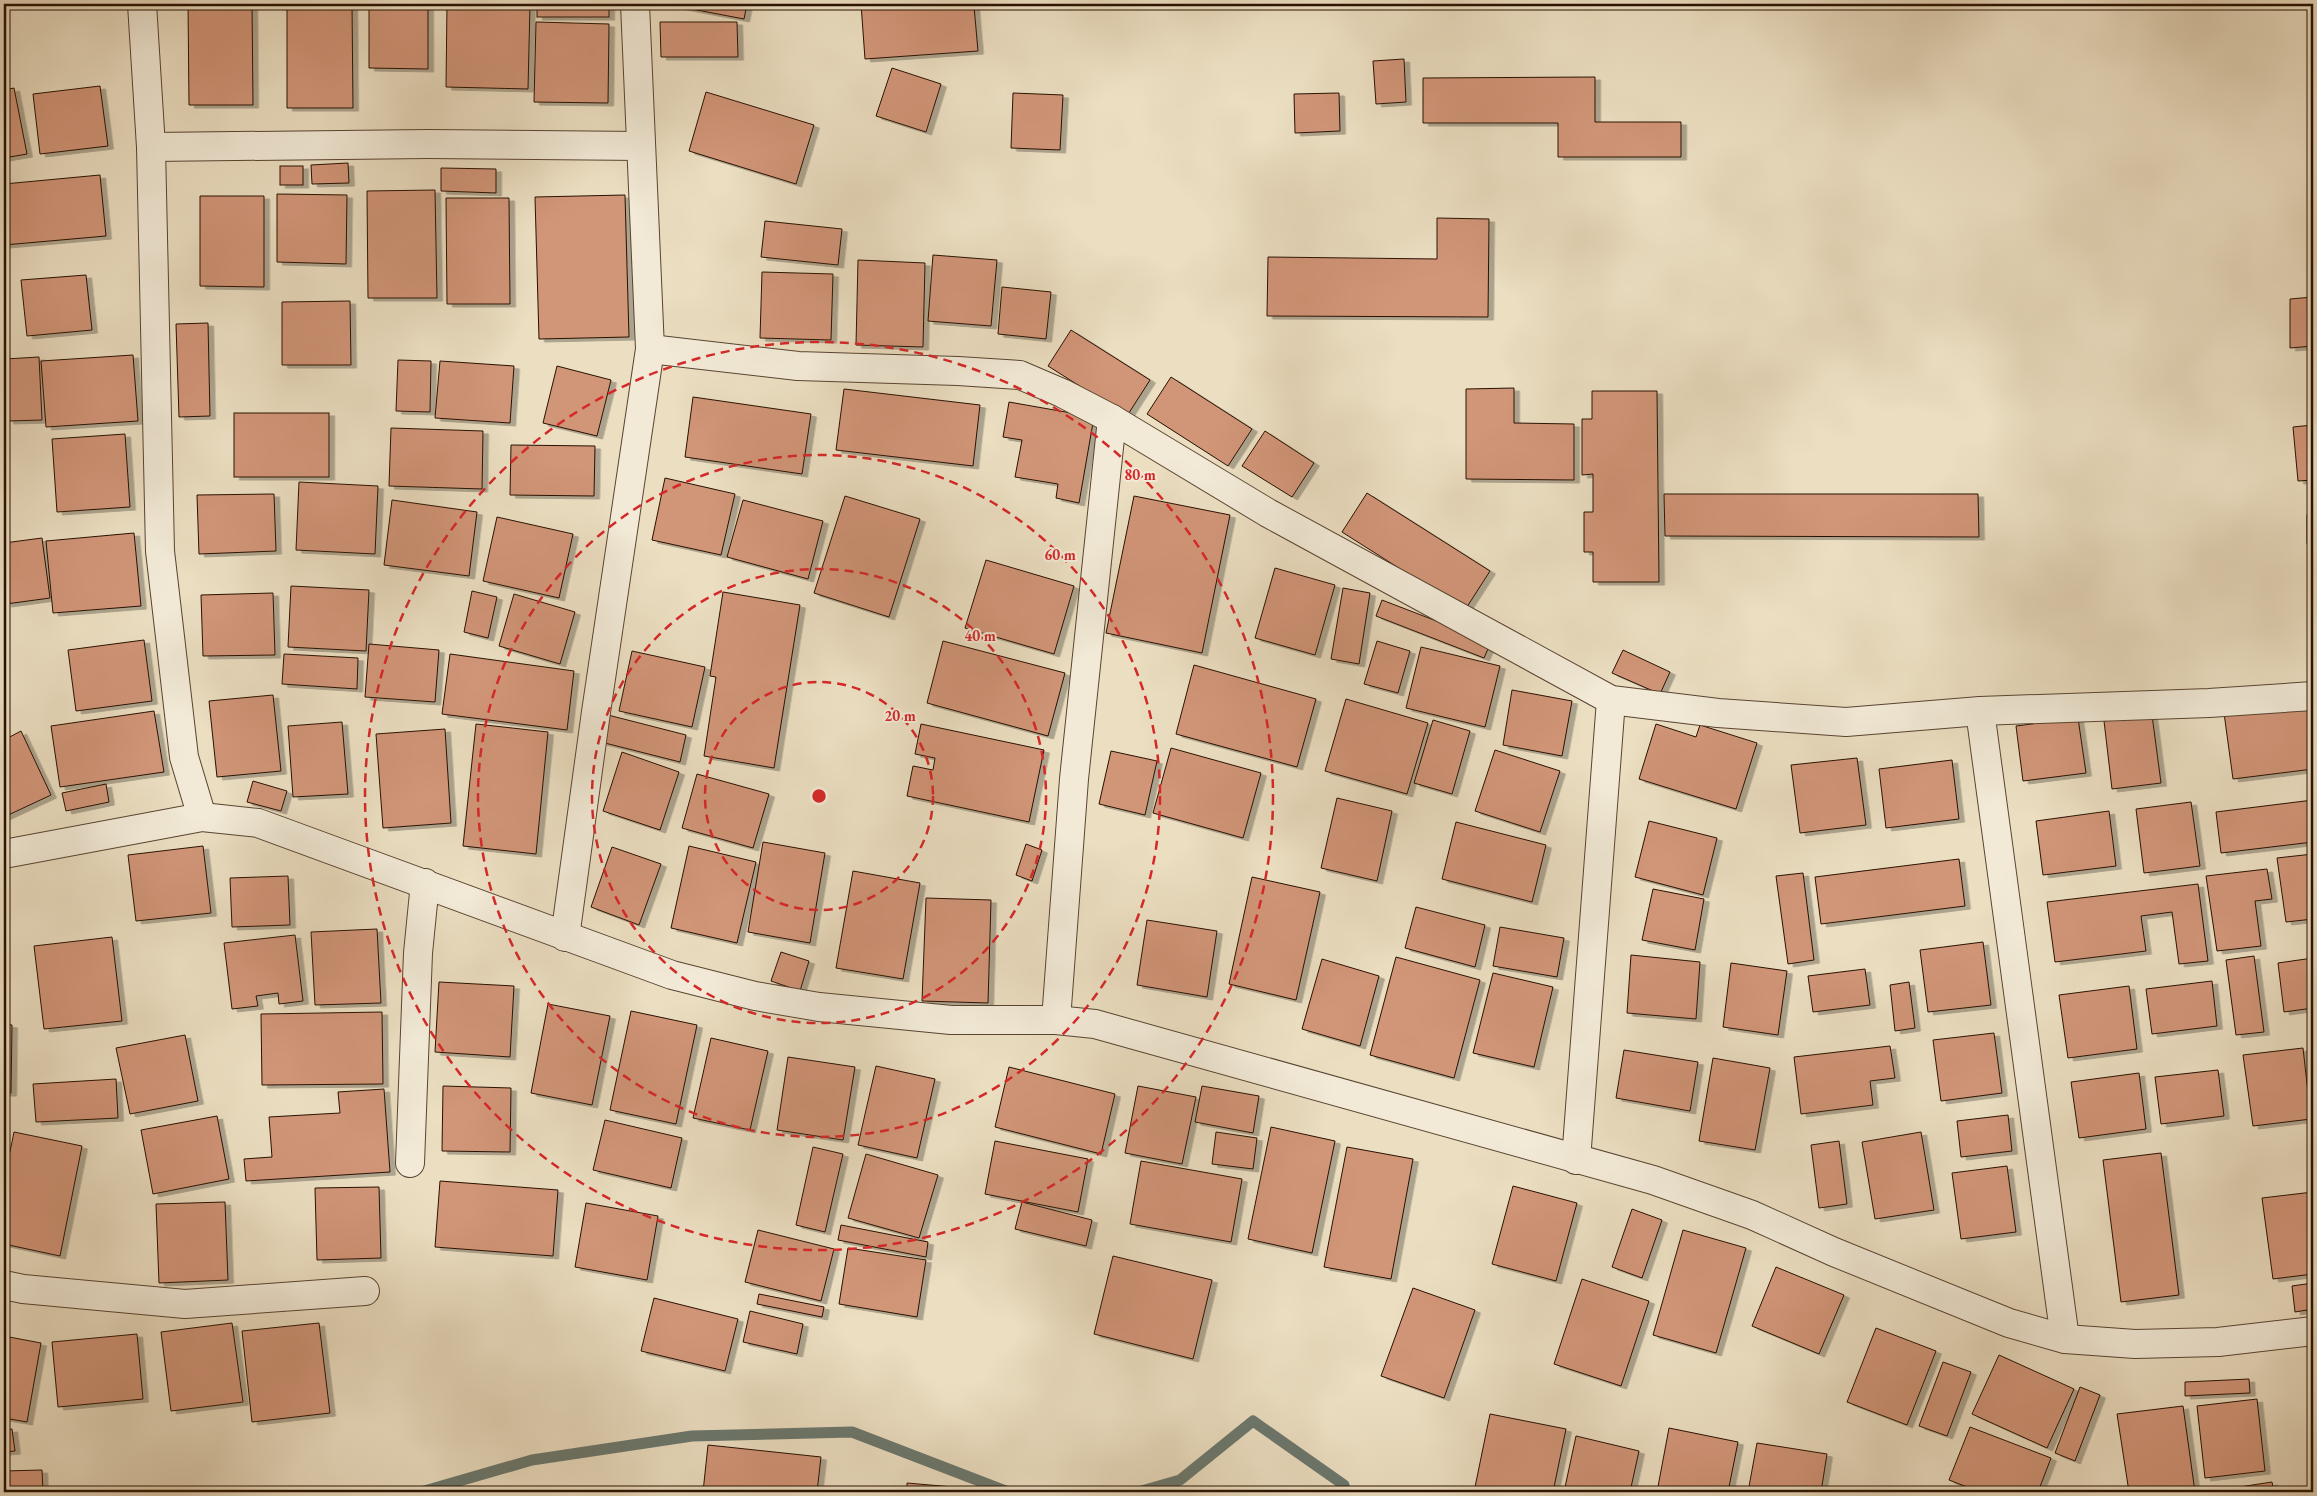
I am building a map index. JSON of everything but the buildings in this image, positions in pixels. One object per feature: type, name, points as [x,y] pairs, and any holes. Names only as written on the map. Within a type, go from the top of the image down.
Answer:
[{"type":"street","points":[[142,4],[151,147],[160,551],[184,757],[202,817]]},
{"type":"street","points":[[565,937],[597,702],[650,349],[634,4]]},
{"type":"street","points":[[151,147],[428,144],[641,146]]},
{"type":"street","points":[[650,349],[798,366],[958,370],[1020,375],[1062,393],[1112,419],[1268,513],[1611,700],[1718,713],[1846,722],[1980,711],[2209,703],[2313,696]]},
{"type":"street","points":[[1056,1020],[1074,779],[1112,419]]},
{"type":"street","points":[[1576,1160],[1611,700]]},
{"type":"street","points":[[1980,711],[2065,1338]]},
{"type":"street","points":[[4,854],[202,817],[258,823],[425,882],[565,937],[672,974],[755,996],[819,1008],[951,1020],[1056,1020],[1095,1024],[1308,1086],[1653,1180],[1752,1215],[1834,1252],[2009,1323],[2065,1338],[2153,1344],[2218,1342],[2313,1332]]},
{"type":"street","points":[[410,1163],[418,953],[425,882]]},
{"type":"street","points":[[4,1285],[23,1289],[186,1304],[364,1291]]},
{"type":"waterway","points":[[1138,1492],[1180,1480],[1253,1421],[1344,1485],[1345,1492]]},
{"type":"waterway","points":[[421,1492],[532,1460],[692,1436],[852,1432],[1008,1492]]}]
